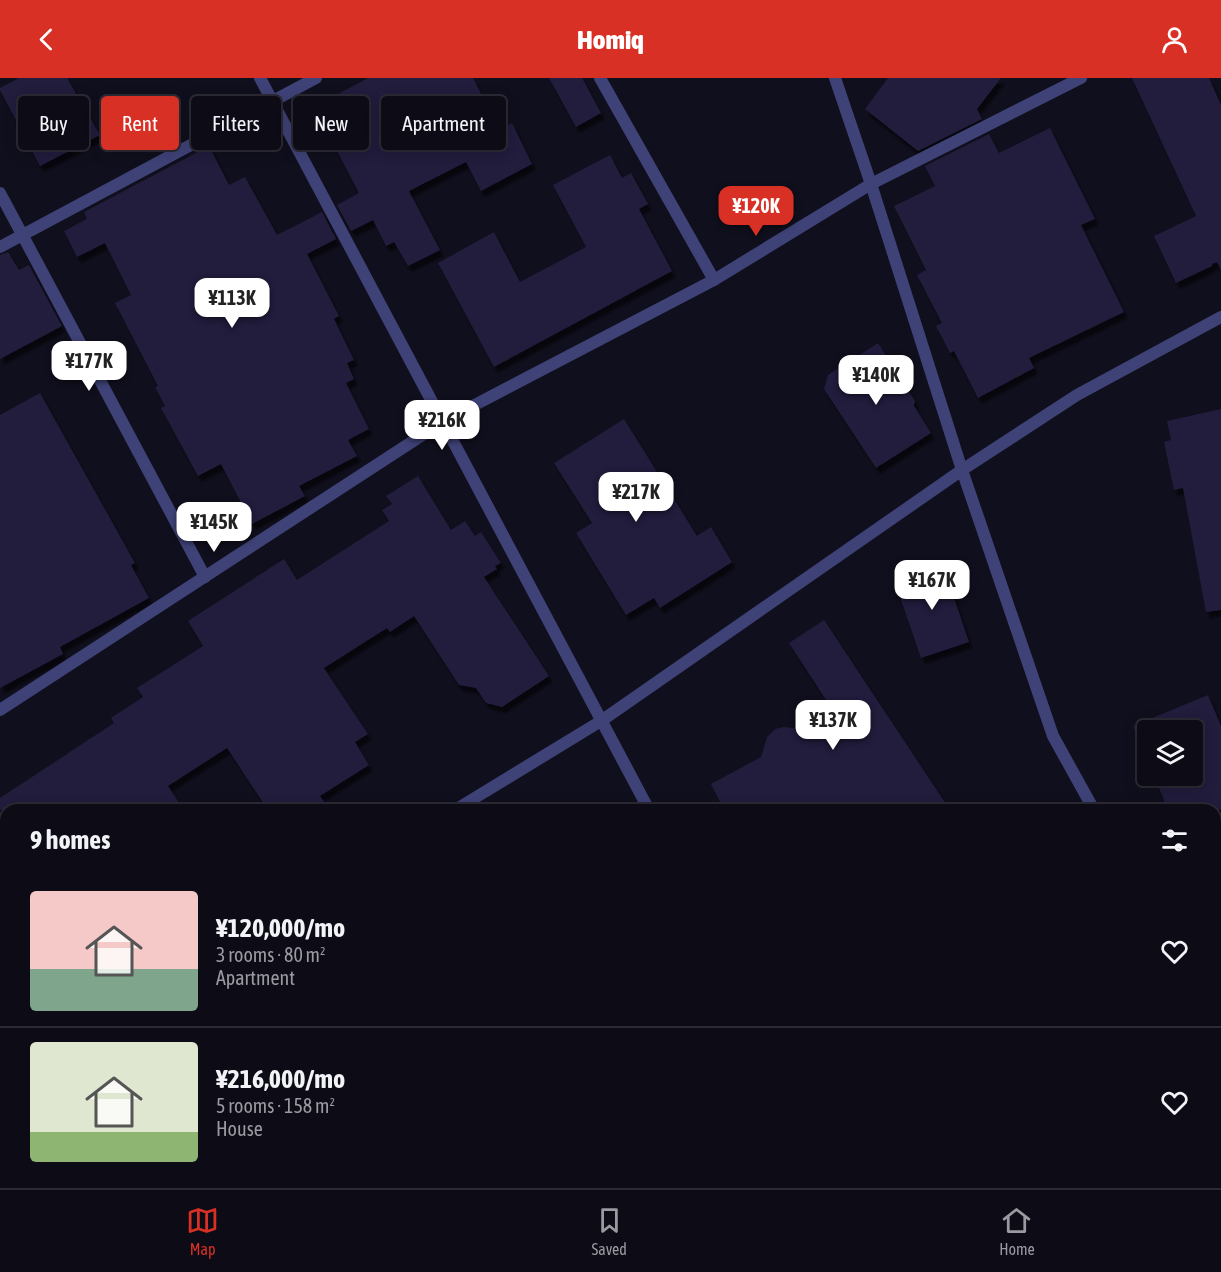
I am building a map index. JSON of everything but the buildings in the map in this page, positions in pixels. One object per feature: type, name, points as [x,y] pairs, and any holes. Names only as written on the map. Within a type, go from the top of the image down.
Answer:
[{"type":"street","points":[[260,78],[269,96]]},
{"type":"street","points":[[281,96],[316,78]]},
{"type":"street","points":[[600,78],[714,280]]},
{"type":"street","points":[[835,78],[962,470],[1053,736],[1091,804]]},
{"type":"street","points":[[0,710],[444,421],[714,280],[871,184],[1081,78]]},
{"type":"street","points":[[281,118],[646,804]]},
{"type":"street","points":[[0,247],[191,144]]},
{"type":"street","points":[[0,193],[206,576]]},
{"type":"street","points":[[465,804],[601,721],[962,470],[1077,395],[1221,318]]}]
